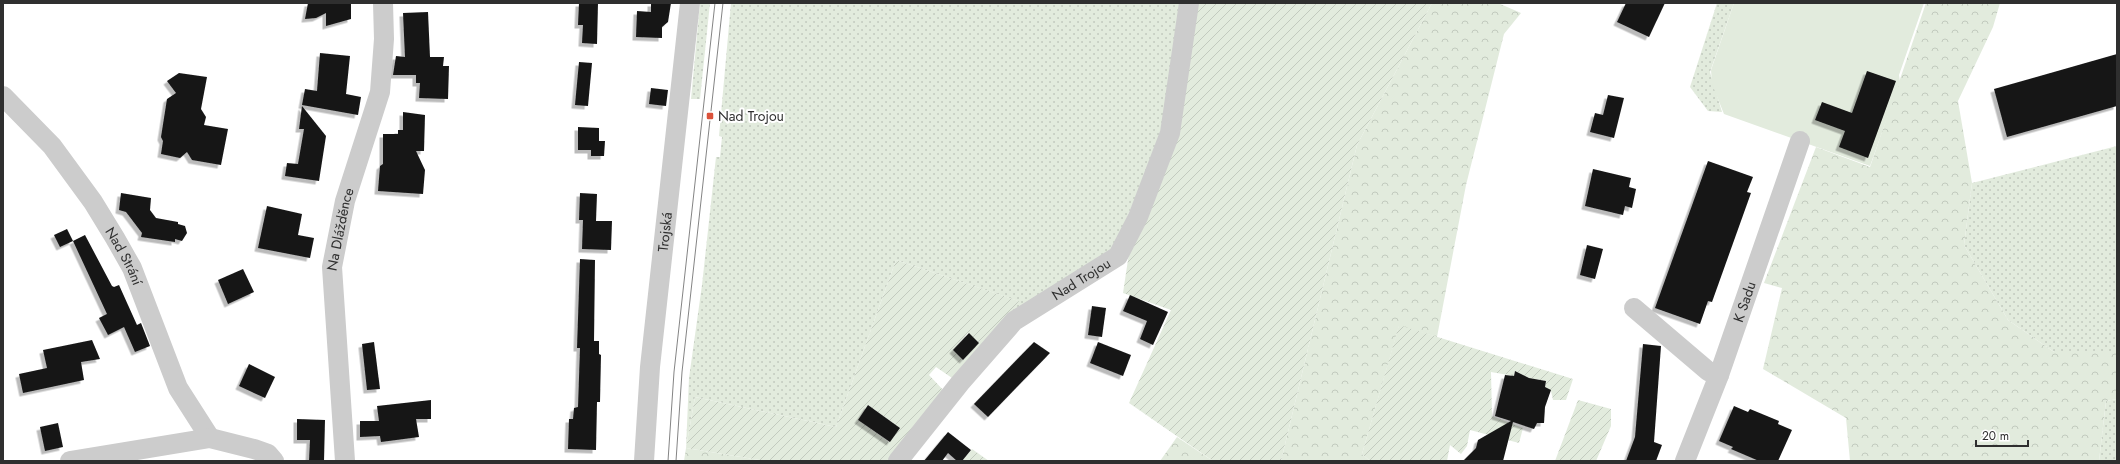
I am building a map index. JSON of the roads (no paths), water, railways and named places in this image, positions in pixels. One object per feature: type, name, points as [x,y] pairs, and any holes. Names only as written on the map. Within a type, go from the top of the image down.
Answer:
[{"type":"street","name":"Na Dlážděnce","points":[[345,461],[332,267],[345,201],[380,92],[384,39],[384,3]]},
{"type":"street","name":"Trojská","points":[[644,461],[650,367],[690,3]]},
{"type":"street","name":"Nad Trojou","points":[[898,461],[960,383],[1014,320],[1118,256],[1138,217],[1170,133],[1190,3]]},
{"type":"street","name":"Nad Strání","points":[[3,96],[52,146],[93,202],[115,238],[132,268],[178,388],[210,438]]},
{"type":"street","name":"K Sadu","points":[[1685,461],[1719,375],[1800,141]]},
{"type":"street","points":[[1634,308],[1708,370],[1719,375]]},
{"type":"street","points":[[70,461],[210,438],[268,454],[274,461]]},
{"type":"tram line","points":[[668,461],[674,372],[715,3]]},
{"type":"tram line","points":[[676,461],[682,372],[723,3]]},
{"type":"place","name":"Nad Trojou","points":[[710,116]]}]
